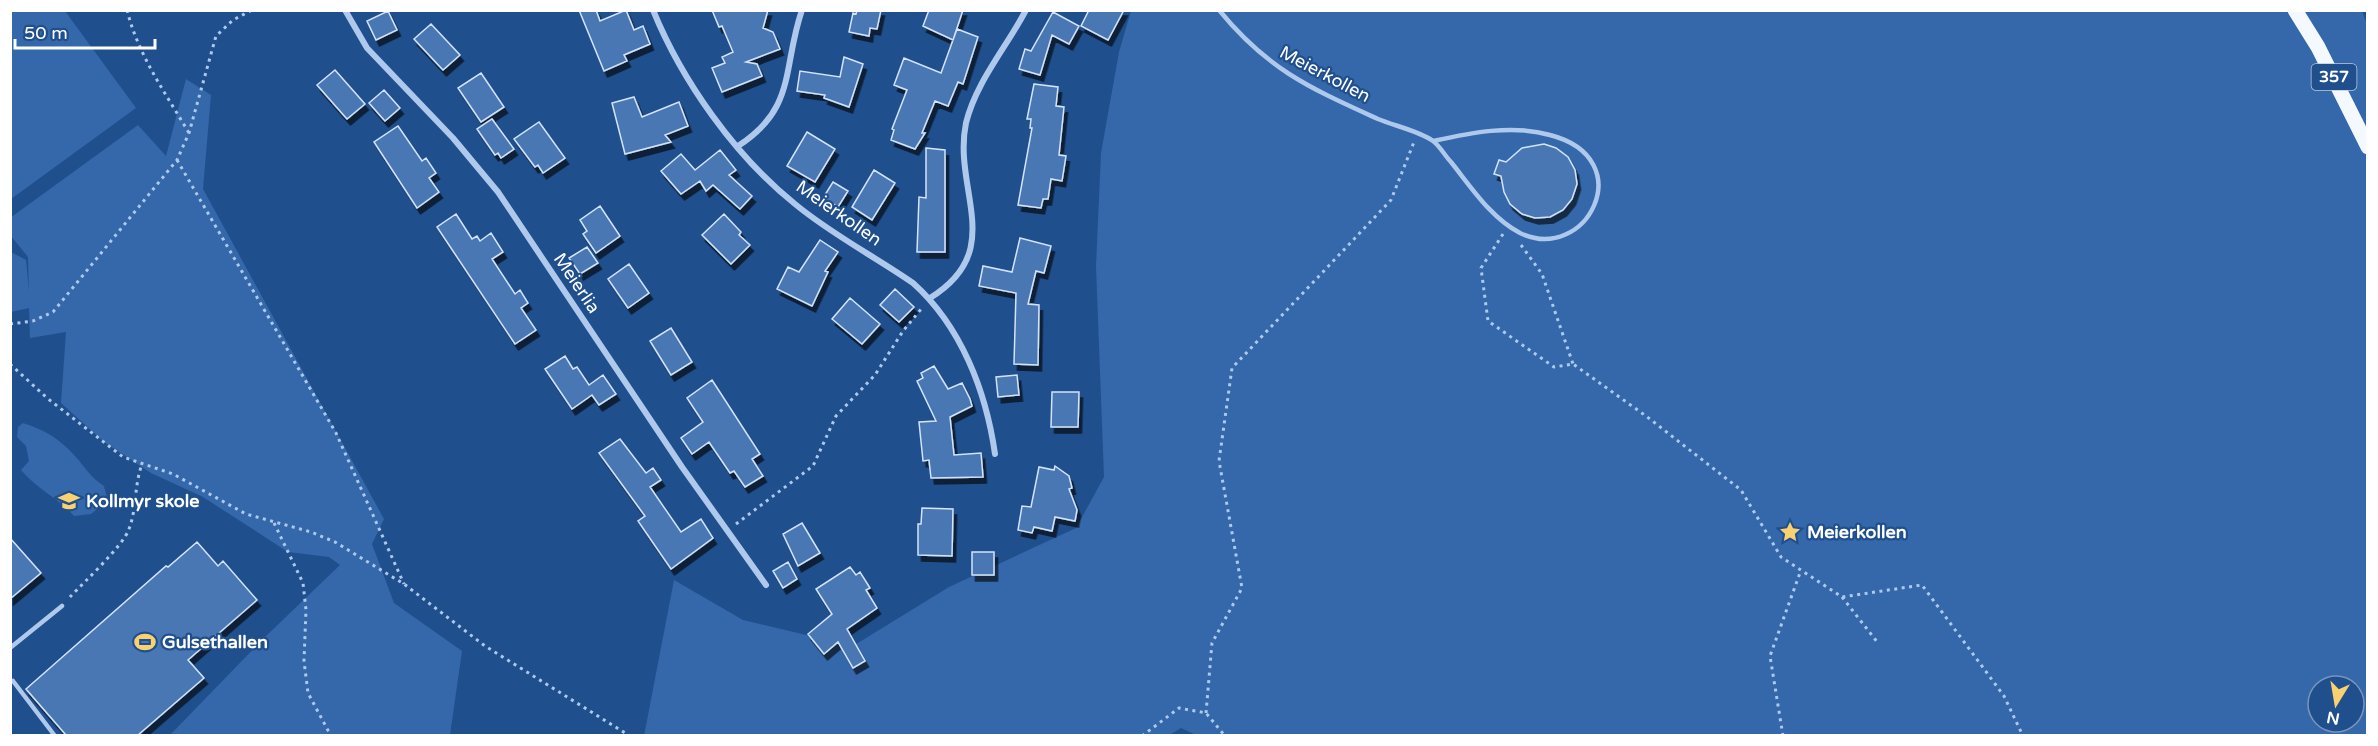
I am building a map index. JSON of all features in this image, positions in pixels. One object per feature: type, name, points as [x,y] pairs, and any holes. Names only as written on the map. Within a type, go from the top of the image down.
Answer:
[{"type":"main road","name":"357","points":[[2295,10],[2322,56],[2367,147]]},
{"type":"street","name":"Meierlia","points":[[345,10],[367,48],[453,138],[498,192],[766,585]]},
{"type":"street","name":"Meierkollen","points":[[653,10],[694,89],[738,146],[794,204],[913,283],[930,298],[963,350],[973,372],[992,428],[996,454]]},
{"type":"street","points":[[738,146],[765,126],[775,112],[787,79],[793,41],[802,10]]},
{"type":"street","points":[[930,298],[953,281],[971,248],[974,214],[965,157],[967,123],[982,83],[1026,10]]},
{"type":"lane","name":"Meierkollen","points":[[1219,10],[1256,51],[1277,68],[1325,95],[1416,135],[1433,141],[1500,131],[1528,131],[1571,142],[1586,153],[1595,165],[1600,178],[1594,208],[1584,222],[1570,232],[1554,237],[1522,234],[1506,224],[1491,210],[1433,141]]},
{"type":"lane","points":[[10,648],[62,606]]},
{"type":"lane","points":[[13,681],[55,735]]},
{"type":"path","points":[[127,10],[132,29],[145,59],[189,133]]},
{"type":"path","points":[[10,324],[45,317],[63,303],[177,160],[189,133],[216,36],[232,20],[252,10]]},
{"type":"path","points":[[1206,713],[1212,643],[1242,588],[1219,461],[1232,368],[1391,200],[1416,135]]},
{"type":"path","points":[[177,160],[336,433],[404,584]]},
{"type":"path","points":[[1506,224],[1501,239],[1481,268],[1488,321],[1554,368],[1573,364]]},
{"type":"path","points":[[1506,224],[1542,274],[1573,364],[1646,416],[1741,490],[1781,557],[1842,597],[1878,643]]},
{"type":"path","points":[[727,531],[813,466],[836,416],[875,375],[903,330],[930,298]]},
{"type":"path","points":[[10,364],[47,398],[109,447],[142,464],[173,474],[246,514],[274,524],[311,532],[334,542],[404,584],[485,646],[630,735]]},
{"type":"path","points":[[62,606],[126,536],[133,514],[136,479],[142,464]]},
{"type":"path","points":[[274,524],[303,583],[306,610],[304,661],[308,693],[331,735]]},
{"type":"path","points":[[1783,735],[1770,656],[1801,570]]},
{"type":"path","points":[[1842,597],[1922,585],[2004,696],[2023,735]]},
{"type":"path","points":[[1142,735],[1179,708],[1206,713],[1225,735]]},
{"type":"shaded area","points":[[11,10],[65,11],[136,108],[11,199]]},
{"type":"shaded area","points":[[1131,11],[2362,11],[2368,27],[2367,735],[1198,736],[1181,728],[1168,736],[644,736],[674,580],[743,620],[853,646],[949,587],[1076,528],[1104,477],[1096,266],[1101,153],[1119,52]]},
{"type":"shaded area","points":[[186,79],[211,95],[203,189],[384,519],[372,544],[394,603],[462,651],[450,735],[170,735],[266,636],[340,565],[329,557],[288,552],[203,497],[151,473],[104,442],[61,403],[66,332],[30,338],[29,308],[11,312],[11,252],[26,260],[29,291],[28,257],[11,236],[10,218],[138,125],[166,156]]},
{"type":"shaded area","points":[[23,423],[45,432],[64,445],[104,486],[108,501],[91,514],[74,516],[27,477],[21,470],[29,461],[26,446],[17,437],[18,427]]},
{"type":"building","points":[[579,10],[596,10],[600,21],[626,10],[634,30],[643,26],[650,44],[624,55],[627,61],[604,71]]},
{"type":"building","points":[[712,10],[768,10],[763,28],[773,32],[780,49],[746,62],[757,64],[762,76],[722,92],[712,68],[725,63],[722,57],[733,52]]},
{"type":"building","points":[[857,10],[881,10],[877,29],[870,28],[869,36],[849,32],[853,13],[856,14]]},
{"type":"building","points":[[929,10],[963,10],[953,40],[923,26]]},
{"type":"building","points":[[1089,10],[1124,10],[1108,40],[1081,26]]},
{"type":"building","points":[[388,11],[397,30],[376,40],[367,21]]},
{"type":"building","points":[[1053,12],[1079,26],[1069,44],[1052,35],[1040,75],[1019,69],[1025,49],[1031,51]]},
{"type":"building","points":[[431,24],[460,55],[443,70],[414,39]]},
{"type":"building","points":[[957,29],[978,37],[963,84],[958,82],[948,106],[935,101],[922,133],[925,133],[915,149],[891,140],[894,130],[892,129],[907,90],[894,85],[904,58],[941,73]]},
{"type":"building","points":[[844,57],[863,64],[849,107],[824,98],[825,95],[797,91],[800,71],[840,77]]},
{"type":"building","points":[[335,70],[365,104],[347,119],[317,85]]},
{"type":"building","points":[[481,73],[504,107],[481,122],[458,88]]},
{"type":"building","points":[[1034,84],[1058,87],[1056,106],[1064,107],[1059,155],[1066,156],[1062,181],[1051,179],[1048,199],[1043,199],[1041,208],[1018,205],[1032,128],[1030,128],[1031,119],[1027,119]]},
{"type":"building","points":[[384,90],[400,108],[385,121],[369,103]]},
{"type":"building","points":[[634,97],[642,117],[679,102],[688,126],[665,135],[671,142],[625,154],[612,103]]},
{"type":"building","points":[[492,119],[514,149],[501,158],[498,153],[495,155],[477,129]]},
{"type":"building","points":[[539,122],[565,158],[543,173],[538,165],[535,167],[514,139]]},
{"type":"building","points":[[398,126],[422,161],[426,158],[436,173],[429,178],[439,192],[417,208],[374,142]]},
{"type":"building","points":[[807,132],[835,149],[815,182],[787,166]]},
{"type":"building","points":[[1544,144],[1556,148],[1568,157],[1575,170],[1577,184],[1572,199],[1563,210],[1550,217],[1535,218],[1522,214],[1510,204],[1504,192],[1501,176],[1494,174],[1499,160],[1506,162],[1522,148]]},
{"type":"building","points":[[926,148],[945,150],[945,252],[917,252],[919,197],[926,198]]},
{"type":"building","points":[[720,150],[736,170],[729,175],[752,196],[740,209],[713,185],[706,191],[700,181],[681,194],[661,171],[681,154],[695,170]]},
{"type":"building","points":[[874,170],[895,183],[872,220],[852,207]]},
{"type":"building","points":[[833,182],[848,191],[838,207],[823,198]]},
{"type":"building","points":[[600,206],[620,236],[596,253],[583,234],[587,231],[580,220]]},
{"type":"building","points":[[456,214],[472,239],[477,236],[480,241],[491,233],[503,252],[492,259],[515,294],[520,290],[528,303],[521,308],[536,330],[515,344],[437,227]]},
{"type":"building","points":[[724,214],[741,232],[739,235],[750,245],[731,264],[702,235]]},
{"type":"building","points":[[1020,238],[1051,246],[1044,273],[1036,271],[1028,304],[1039,305],[1038,365],[1014,364],[1016,293],[979,286],[983,266],[1012,272]]},
{"type":"building","points":[[820,240],[838,252],[825,271],[828,272],[812,306],[777,289],[788,267],[799,272]]},
{"type":"building","points":[[587,247],[598,263],[580,274],[569,258]]},
{"type":"building","points":[[629,264],[649,293],[628,308],[608,279]]},
{"type":"building","points":[[895,289],[914,307],[899,322],[880,305]]},
{"type":"building","points":[[850,298],[880,324],[862,344],[832,319]]},
{"type":"building","points":[[671,328],[692,362],[671,375],[650,341]]},
{"type":"building","points":[[565,356],[573,369],[577,367],[589,385],[603,375],[616,394],[599,405],[592,395],[572,409],[545,369]]},
{"type":"building","points":[[934,366],[948,389],[962,383],[970,399],[972,406],[950,417],[954,455],[981,453],[983,477],[931,478],[929,460],[923,461],[919,422],[936,421],[917,381],[923,378],[921,373]]},
{"type":"building","points":[[1017,375],[1019,395],[998,397],[996,377]]},
{"type":"building","points":[[712,380],[760,454],[752,459],[763,476],[745,487],[734,471],[730,473],[709,442],[692,454],[681,438],[703,422],[687,398]]},
{"type":"building","points":[[1052,392],[1079,392],[1078,427],[1051,427]]},
{"type":"building","points":[[620,439],[646,473],[653,468],[661,480],[650,487],[681,532],[701,519],[713,538],[671,569],[638,521],[645,516],[599,453]]},
{"type":"building","points":[[1055,466],[1069,476],[1072,488],[1069,489],[1077,510],[1075,521],[1055,517],[1052,531],[1034,527],[1032,533],[1018,530],[1022,506],[1031,507],[1039,467],[1054,470]]},
{"type":"building","points":[[922,508],[953,509],[952,556],[918,555],[918,524],[921,524]]},
{"type":"building","points":[[802,523],[820,553],[798,566],[783,534]]},
{"type":"building","points":[[10,538],[41,573],[10,599]]},
{"type":"building","name":"Gulsethallen","points":[[197,542],[218,566],[223,561],[257,600],[188,660],[204,678],[138,735],[66,735],[26,689],[166,566],[168,567]]},
{"type":"building","points":[[972,552],[994,552],[994,575],[972,575]]},
{"type":"building","points":[[788,562],[797,579],[783,588],[773,571]]},
{"type":"building","points":[[850,567],[856,575],[860,572],[870,588],[866,590],[877,608],[847,629],[865,661],[853,668],[838,642],[824,654],[808,634],[832,614],[816,589]]},
{"type":"place","name":"Kollmyr skole","points":[[69,501]]},
{"type":"place","name":"Meierkollen","points":[[1790,532]]},
{"type":"place","name":"Gulsethallen","points":[[145,642]]}]
